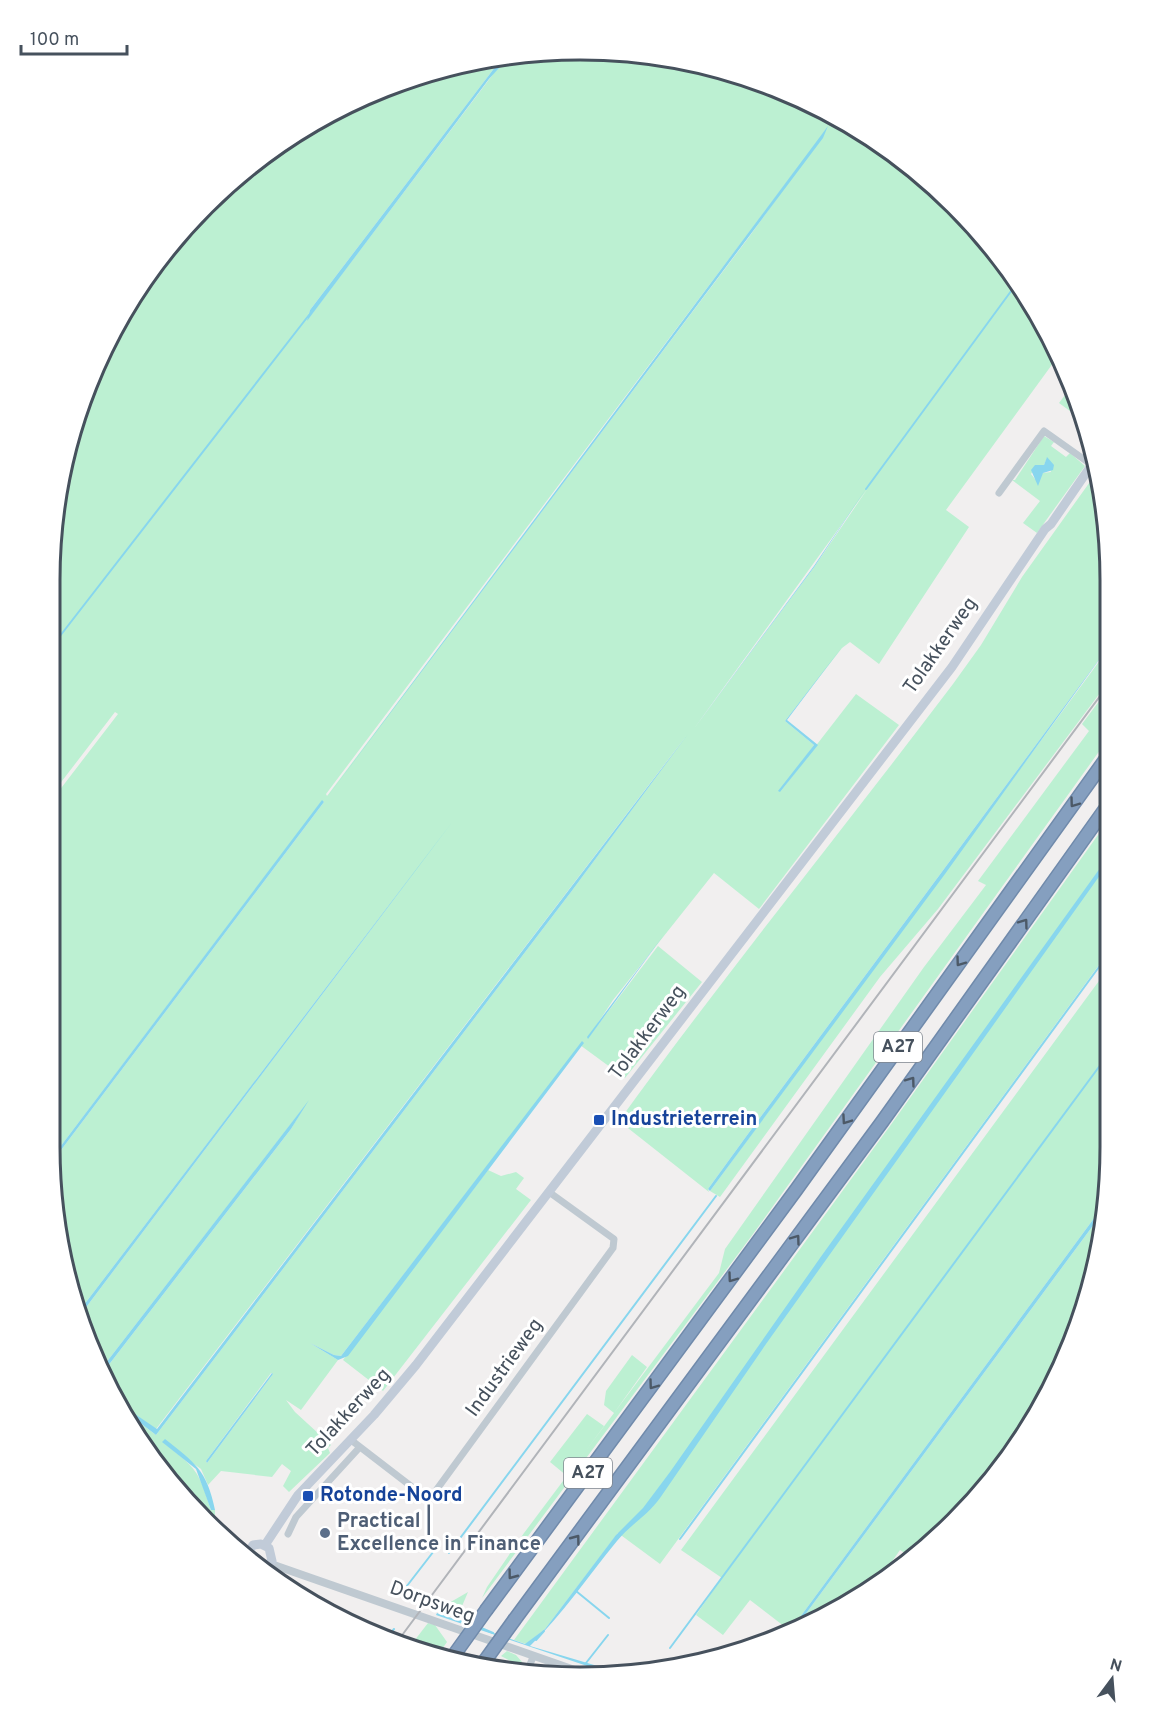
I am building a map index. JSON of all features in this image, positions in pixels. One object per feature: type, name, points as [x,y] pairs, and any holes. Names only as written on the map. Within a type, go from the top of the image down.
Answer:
[{"type":"highway","name":"A27","points":[[456,1652],[789,1200],[1100,767]]},
{"type":"highway","name":"A27","points":[[487,1658],[882,1122],[1100,816]]},
{"type":"main road","name":"Tolakkerweg","points":[[264,1545],[298,1494],[351,1440],[416,1365],[952,667],[1045,529],[1055,510],[1061,506],[1088,469]]},
{"type":"main road","points":[[250,1549],[253,1545],[264,1545],[273,1554],[271,1564]]},
{"type":"street","name":"Tolakkerweg","points":[[999,493],[1044,431],[1085,457]]},
{"type":"street","name":"Industrieweg","points":[[351,1440],[429,1500],[613,1248],[614,1239],[549,1192]]},
{"type":"street","points":[[288,1534],[296,1517],[359,1448]]},
{"type":"street","name":"Dorpsweg","points":[[271,1564],[563,1666]]},
{"type":"street","points":[[530,1665],[533,1657]]},
{"type":"green space","points":[[546,61],[614,61],[648,64],[715,78],[779,100],[810,114],[840,130],[897,167],[948,212],[993,263],[1030,320],[1052,364],[946,510],[969,527],[879,664],[850,642],[842,648],[785,721],[814,745],[780,792],[856,694],[899,725],[759,909],[714,873],[613,1000],[588,1038],[658,946],[702,982],[625,1078],[580,1045],[341,1356],[310,1343],[338,1360],[301,1410],[286,1400],[295,1412],[331,1445],[328,1448],[330,1453],[289,1492],[283,1486],[291,1471],[282,1464],[272,1477],[221,1471],[208,1485],[201,1469],[163,1442],[195,1470],[203,1485],[211,1510],[215,1510],[215,1518],[167,1464],[140,1422],[156,1435],[571,892],[687,735],[156,1429],[134,1414],[109,1365],[291,1129],[304,1107],[107,1362],[86,1307],[415,871],[85,1304],[64,1215],[60,1151],[324,802],[322,801],[60,1147],[60,790],[118,714],[115,712],[60,784],[61,546],[70,479],[88,413],[114,350],[130,320],[167,263],[212,212],[263,167],[320,130],[350,114],[413,88],[495,67],[310,310],[308,319],[501,66]],"holes":[[[829,126],[749,237],[327,796],[326,794]],[[868,488],[815,566],[693,730]],[[271,1373],[273,1374],[207,1463],[206,1461]]]},
{"type":"green space","points":[[1065,395],[1072,412],[1059,403]]},
{"type":"green space","points":[[1044,436],[1054,442],[1051,446],[1066,457],[1070,453],[1085,466],[1037,533],[1023,523],[1040,501],[1012,480],[1015,480]],"holes":[[[1047,458],[1051,472],[1043,473],[1035,479],[1031,474],[1037,465],[1044,465]]]},
{"type":"green space","points":[[1090,481],[1099,546],[1100,658],[745,1138],[708,1189],[709,1192],[619,1121],[953,684],[981,645],[1022,577]]},
{"type":"green space","points":[[1100,660],[1100,693],[938,909],[880,977],[720,1197],[710,1191]]},
{"type":"green space","points":[[1100,700],[1100,750],[753,1234],[482,1598],[524,1533],[719,1273],[725,1249],[924,967],[986,885],[978,881],[1089,731],[1082,724]]},
{"type":"green space","points":[[1100,832],[1100,964],[660,1564],[618,1533],[545,1629],[526,1644],[514,1640],[890,1126]]},
{"type":"green space","points":[[1100,980],[1100,1147],[1096,1216],[800,1618],[783,1625],[750,1600],[723,1635],[696,1615],[722,1578],[681,1550]]},
{"type":"green space","points":[[488,1170],[501,1176],[516,1172],[524,1178],[516,1189],[531,1200],[383,1391],[343,1360]]},
{"type":"green space","points":[[1094,1224],[1082,1282],[1060,1346],[1030,1407],[993,1464],[948,1515],[905,1553],[900,1550],[890,1565],[840,1597],[805,1615]]},
{"type":"green space","points":[[632,1355],[647,1367],[614,1413],[604,1405],[606,1391]]},
{"type":"green space","points":[[587,1414],[604,1426],[567,1476],[550,1462]]},
{"type":"green space","points":[[468,1592],[457,1618],[438,1612],[442,1607]]},
{"type":"green space","points":[[428,1623],[435,1625],[447,1642],[443,1648],[415,1640]]},
{"type":"green space","points":[[507,1651],[516,1655],[522,1664],[515,1663],[501,1656]]},
{"type":"water","points":[[501,66],[307,321],[310,310],[495,67]]},
{"type":"water","points":[[828,126],[823,138],[328,796]]},
{"type":"water","points":[[1047,457],[1054,465],[1053,470],[1043,473],[1038,486],[1031,470],[1035,465],[1044,465]]},
{"type":"water","points":[[867,487],[815,566],[693,730],[814,566]]},
{"type":"water","points":[[842,647],[787,720],[818,745],[780,792],[778,791],[814,745],[785,721]]},
{"type":"water","points":[[1100,658],[945,874],[710,1191],[708,1189]]},
{"type":"water","points":[[688,734],[571,892],[156,1435],[140,1422],[134,1413],[157,1429]]},
{"type":"water","points":[[322,800],[324,802],[60,1151],[60,1147]]},
{"type":"water","points":[[453,821],[86,1307],[85,1304]]},
{"type":"water","points":[[1100,868],[1100,875],[766,1344],[660,1498],[617,1541],[564,1608],[530,1646],[599,1666],[589,1667],[436,1615],[437,1613],[525,1644],[545,1629],[616,1535],[643,1508],[670,1472],[820,1258]]},
{"type":"water","points":[[663,936],[588,1039],[587,1037]]},
{"type":"water","points":[[582,1041],[584,1043],[348,1356],[338,1360],[310,1343],[341,1356]]},
{"type":"water","points":[[309,1100],[291,1129],[109,1365],[107,1362]]},
{"type":"water","points":[[1096,1216],[1094,1224],[805,1615],[800,1618]]},
{"type":"water","points":[[273,1374],[207,1463],[206,1461]]},
{"type":"water","points":[[165,1439],[192,1461],[204,1476],[215,1510],[211,1510],[196,1469],[162,1442]]},
{"type":"waterway","points":[[866,489],[1012,290]]},
{"type":"waterway","points":[[60,636],[309,315]]},
{"type":"waterway","points":[[680,1539],[1100,966]]},
{"type":"waterway","points":[[670,1648],[1100,1065]]},
{"type":"waterway","points":[[449,1553],[716,1196]]},
{"type":"waterway","points":[[403,1591],[437,1547]]},
{"type":"waterway","points":[[576,1591],[609,1618]]},
{"type":"waterway","points":[[456,1620],[471,1624]]},
{"type":"waterway","points":[[479,1627],[493,1633]]},
{"type":"waterway","points":[[536,1640],[544,1631]]},
{"type":"waterway","points":[[586,1663],[608,1635]]},
{"type":"railway","points":[[402,1635],[1100,696]]},
{"type":"place","name":"Industrieterrein","points":[[599,1120]]},
{"type":"place","name":"Rotonde-Noord","points":[[308,1496]]},
{"type":"place","name":"Practical | Excellence in Finance","points":[[325,1533]]}]
